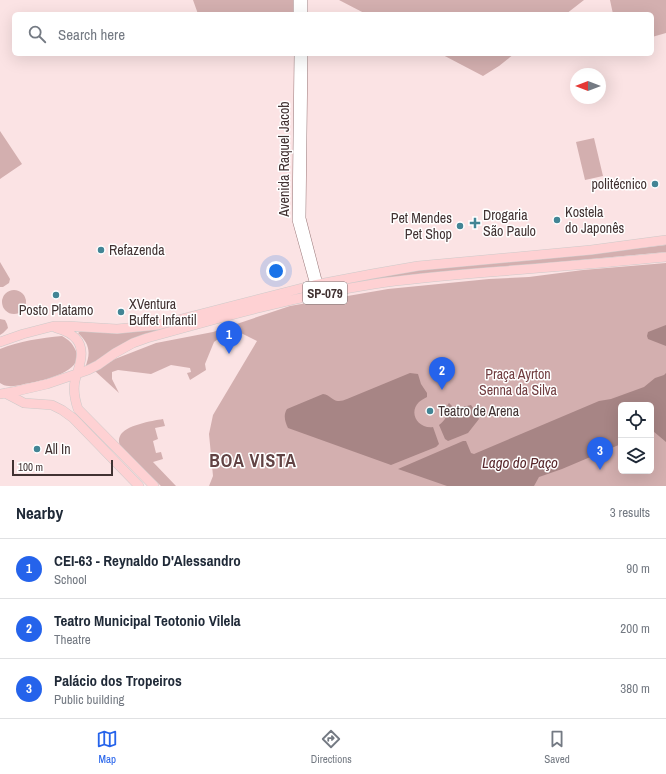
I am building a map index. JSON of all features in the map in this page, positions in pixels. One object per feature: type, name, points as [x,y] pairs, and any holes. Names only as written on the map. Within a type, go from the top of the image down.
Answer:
[{"type":"main road","name":"SP-079","points":[[0,342],[50,327],[67,326],[117,329],[158,324],[316,285],[418,266],[591,250],[666,240]]},
{"type":"main road","name":"SP-079","points":[[2,393],[40,386],[88,370],[133,343],[147,338],[276,303],[375,284],[422,278],[666,257]]},
{"type":"main road","points":[[50,327],[72,334],[80,345],[82,354],[74,382],[75,401],[78,408],[154,486]]},
{"type":"main road","points":[[66,377],[80,365]]},
{"type":"main road","points":[[2,393],[24,404],[52,405],[62,410],[73,418],[138,486]]},
{"type":"street","points":[[297,0],[297,12]]},
{"type":"street","points":[[304,0],[304,12]]},
{"type":"street","name":"Avenida Raquel Jacob","points":[[298,56],[296,220],[316,285]]},
{"type":"street","name":"Avenida Raquel Jacob","points":[[304,56],[302,218],[316,285]]},
{"type":"green space","points":[[193,0],[298,0],[301,12],[197,12]]},
{"type":"green space","points":[[339,0],[584,0],[569,12],[362,12]]},
{"type":"green space","points":[[610,0],[666,0],[666,33],[654,36],[654,12],[613,12]]},
{"type":"green space","points":[[445,56],[512,56],[483,76]]},
{"type":"green space","points":[[0,131],[22,164],[0,179]]},
{"type":"green space","points":[[594,138],[603,176],[585,180],[576,142]]},
{"type":"green space","points":[[666,245],[666,252],[432,274],[169,329],[85,368],[89,353],[85,341],[78,333],[81,331],[111,331],[319,287],[411,270]]},
{"type":"green space","points":[[0,262],[10,279],[9,283],[3,287],[0,287]]},
{"type":"green space","name":"Praça Ayrton Senna da Silva","points":[[666,263],[666,486],[209,486],[213,476],[209,434],[213,415],[257,341],[235,330],[226,333],[214,342],[205,364],[206,370],[190,380],[187,373],[191,372],[190,368],[171,365],[151,374],[118,370],[112,372],[112,379],[119,393],[95,371],[115,359],[156,343],[213,332],[290,306],[388,289],[489,279],[529,277],[583,270]]},
{"type":"green space","points":[[14,290],[22,294],[26,302],[22,310],[14,314],[6,310],[2,302],[6,294]]},
{"type":"green space","points":[[0,319],[5,320],[8,328],[0,335]]},
{"type":"green space","points":[[62,336],[73,345],[77,357],[75,363],[70,369],[54,377],[36,382],[14,386],[6,386],[0,383],[0,349],[30,340]]},
{"type":"green space","points":[[163,419],[165,426],[155,428],[158,439],[153,441],[156,453],[161,452],[163,459],[153,462],[176,486],[161,486],[121,448],[119,444],[120,436],[127,429],[139,424]]},
{"type":"water","points":[[666,325],[666,346],[648,339],[648,332]]},
{"type":"water","points":[[410,373],[418,374],[421,384],[427,393],[427,397],[420,401],[416,406],[414,411],[416,419],[423,425],[433,427],[439,444],[436,447],[391,465],[288,428],[287,426],[285,416],[287,409],[323,394],[337,401],[343,400]]},
{"type":"water","name":"Lago do Paço","points":[[666,373],[666,442],[654,432],[654,402],[618,402],[618,445],[539,477],[534,486],[447,486],[398,469],[463,441],[466,441],[471,453],[474,454],[599,401],[611,399],[644,387],[655,378]]},
{"type":"water","points":[[449,403],[454,408],[471,405],[479,419],[468,433],[448,441],[445,439],[439,425],[446,417],[446,407]]},
{"type":"place","name":"politécnico","points":[[655,184]]},
{"type":"place","name":"Kostela do Japonês","points":[[557,220]]},
{"type":"place","name":"Drogaria São Paulo","points":[[475,223]]},
{"type":"place","name":"Pet Mendes Pet Shop","points":[[460,226]]},
{"type":"place","name":"Refazenda","points":[[101,250]]},
{"type":"place","name":"Posto Platamo","points":[[56,295]]},
{"type":"place","name":"XVentura Buffet Infantil","points":[[121,312]]},
{"type":"place","name":"CEI-63 - Reynaldo D'Alessandro","points":[[229,354]]},
{"type":"place","name":"Teatro Municipal Teotonio Vilela","points":[[442,390]]},
{"type":"place","name":"Teatro de Arena","points":[[430,411]]},
{"type":"place","name":"All In","points":[[37,449]]},
{"type":"place","name":"Palácio dos Tropeiros","points":[[600,470]]},
{"type":"district","name":"BOA VISTA","points":[[253,460]]}]
